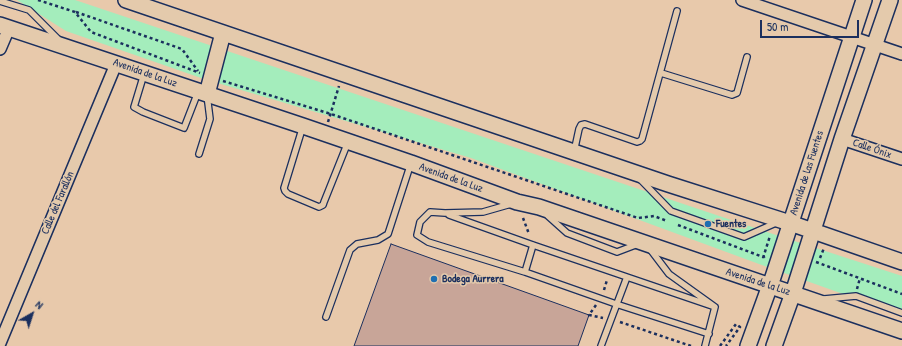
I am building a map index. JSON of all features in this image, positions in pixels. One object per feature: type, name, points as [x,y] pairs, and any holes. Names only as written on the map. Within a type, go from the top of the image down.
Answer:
[{"type":"main road","points":[[126,0],[574,153],[786,222],[902,262]]},
{"type":"main road","name":"Avenida de las Fuentes","points":[[749,342],[770,286],[781,250],[786,222],[864,0]]},
{"type":"main road","name":"Avenida de las Fuentes","points":[[774,346],[805,257],[842,139],[890,0]]},
{"type":"main road","name":"Avenida de la Luz","points":[[4,26],[324,133],[517,202],[539,207],[902,331]]},
{"type":"main road","points":[[202,93],[205,75],[223,33]]},
{"type":"main road","points":[[749,342],[761,343],[765,346]]},
{"type":"street","points":[[742,0],[902,54]]},
{"type":"street","points":[[0,49],[4,26]]},
{"type":"street","name":"Calle del Farallón","points":[[0,343],[116,64]]},
{"type":"street","name":"Calle Ónix","points":[[842,139],[902,160]]},
{"type":"lane","points":[[0,1],[29,10],[66,47]]},
{"type":"lane","points":[[574,153],[579,129],[581,125],[585,124],[637,142],[642,139],[677,11]]},
{"type":"lane","points":[[661,73],[732,95],[736,93],[747,57]]},
{"type":"lane","points":[[144,73],[134,107],[184,128],[202,93]]},
{"type":"lane","points":[[199,154],[210,119],[202,93]]},
{"type":"lane","points":[[303,126],[284,188],[288,194],[319,207],[323,206],[348,142]]},
{"type":"lane","points":[[326,317],[350,250],[357,244],[378,240],[388,234],[411,163]]},
{"type":"lane","points":[[634,172],[671,211],[744,237],[786,222]]},
{"type":"lane","points":[[517,202],[483,212],[430,212],[420,222],[418,235],[428,242],[525,272],[600,299],[709,334]]},
{"type":"lane","points":[[444,213],[715,307]]},
{"type":"lane","points":[[645,244],[669,274],[715,307]]},
{"type":"lane","points":[[525,272],[533,245]]},
{"type":"lane","points":[[601,346],[627,277]]},
{"type":"lane","points":[[814,300],[856,296],[902,313]]},
{"type":"lane","points":[[705,346],[715,307]]},
{"type":"path","points":[[38,0],[182,49],[205,75]]},
{"type":"path","points":[[74,11],[91,32],[205,75],[331,114],[638,218],[654,216],[763,257],[781,250]]},
{"type":"path","points":[[324,133],[343,74]]},
{"type":"path","points":[[517,202],[533,245]]},
{"type":"path","points":[[805,257],[902,294]]},
{"type":"path","points":[[610,271],[600,299],[589,315],[611,319],[691,346]]},
{"type":"path","points":[[720,346],[736,324],[740,327],[726,346]]},
{"type":"green space","points":[[17,0],[75,0],[902,276],[902,315],[471,158],[204,79],[66,31]]},
{"type":"building","name":"Bodega Aurrera","points":[[391,244],[589,315],[578,346],[354,346]]},
{"type":"place","name":"Fuentes","points":[[708,224]]},
{"type":"place","name":"Bodega Aurrera","points":[[434,279]]}]
